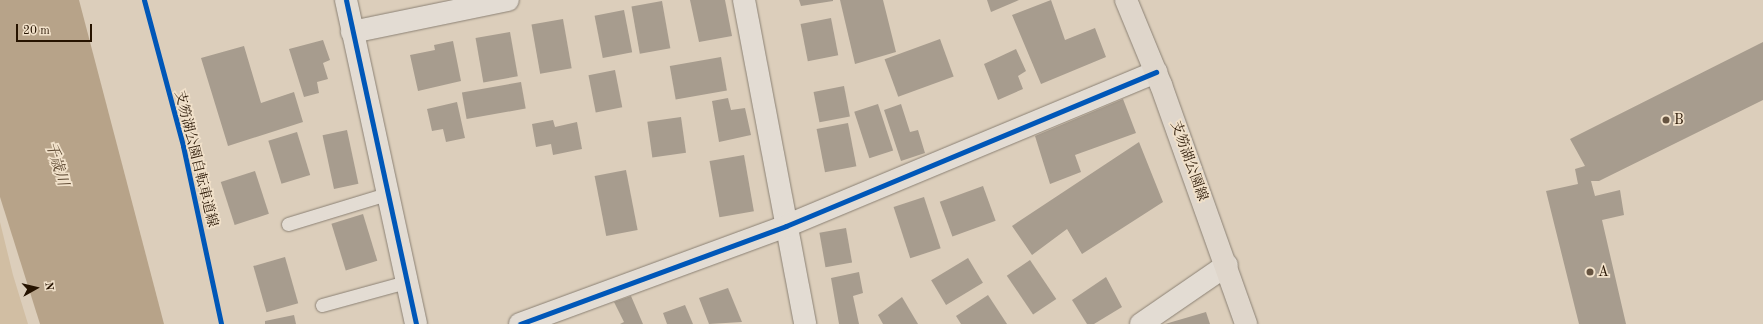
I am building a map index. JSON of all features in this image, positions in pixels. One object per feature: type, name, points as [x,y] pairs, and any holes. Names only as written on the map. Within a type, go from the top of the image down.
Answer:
[{"type":"main road","name":"支笏湖公園線","points":[[1126,0],[1156,72],[1227,265],[1246,324]]},
{"type":"street","points":[[346,0],[416,324]]},
{"type":"street","points":[[352,32],[508,0]]},
{"type":"street","points":[[744,0],[805,324]]},
{"type":"street","points":[[520,324],[786,226],[1156,72]]},
{"type":"street","points":[[1141,324],[1227,265]]},
{"type":"lane","points":[[288,224],[387,194]]},
{"type":"lane","points":[[322,305],[406,282]]},
{"type":"shaded area","points":[[0,222],[13,275],[28,324],[0,324]]},
{"type":"water","name":"千歳川","points":[[0,0],[79,0],[164,324],[40,324],[0,197]]},
{"type":"building","points":[[690,0],[725,0],[732,36],[699,42]]},
{"type":"building","points":[[799,0],[833,0],[833,1],[801,6]]},
{"type":"building","points":[[840,0],[883,0],[896,52],[855,64]]},
{"type":"building","points":[[987,0],[1019,0],[991,12]]},
{"type":"building","points":[[1051,0],[1065,40],[1095,28],[1106,57],[1041,84],[1012,15]]},
{"type":"building","points":[[662,1],[670,48],[640,54],[631,6]]},
{"type":"building","points":[[624,10],[632,52],[603,58],[595,16]]},
{"type":"building","points":[[831,18],[838,55],[808,61],[801,24]]},
{"type":"building","points":[[563,19],[572,68],[540,74],[531,25]]},
{"type":"building","points":[[510,32],[518,76],[483,82],[476,38]]},
{"type":"building","points":[[940,39],[954,77],[898,97],[885,59]]},
{"type":"building","points":[[323,40],[330,60],[323,63],[328,79],[317,82],[319,93],[304,97],[289,49]]},
{"type":"building","points":[[453,41],[461,81],[418,91],[410,55],[435,50],[434,45]]},
{"type":"building","points":[[1763,42],[1763,100],[1599,181],[1591,181],[1595,196],[1620,190],[1624,215],[1602,220],[1626,324],[1579,324],[1546,191],[1578,184],[1575,169],[1585,166],[1570,139]]},
{"type":"building","points":[[244,46],[261,103],[294,92],[303,122],[228,146],[201,58]]},
{"type":"building","points":[[1016,49],[1026,71],[1018,76],[1023,89],[998,100],[984,64]]},
{"type":"building","points":[[721,57],[727,90],[676,100],[670,66]]},
{"type":"building","points":[[615,70],[622,107],[596,112],[588,75]]},
{"type":"building","points":[[521,82],[526,109],[467,119],[462,92]]},
{"type":"building","points":[[844,86],[850,116],[819,122],[814,92]]},
{"type":"building","points":[[728,98],[731,110],[745,108],[751,135],[719,142],[712,101]]},
{"type":"building","points":[[1123,99],[1136,133],[1075,155],[1081,172],[1050,184],[1035,136]]},
{"type":"building","points":[[457,102],[465,138],[446,142],[443,129],[432,131],[427,109]]},
{"type":"building","points":[[878,104],[893,151],[869,158],[854,112]]},
{"type":"building","points":[[901,104],[910,132],[918,130],[925,153],[901,161],[884,110]]},
{"type":"building","points":[[681,117],[686,153],[652,157],[647,122]]},
{"type":"building","points":[[553,120],[555,127],[577,122],[582,149],[553,155],[551,144],[536,147],[532,124]]},
{"type":"building","points":[[848,123],[856,166],[825,172],[817,129]]},
{"type":"building","points":[[347,130],[358,184],[334,189],[323,135]]},
{"type":"building","points":[[297,132],[310,175],[281,184],[268,141]]},
{"type":"building","points":[[1139,142],[1163,202],[1082,254],[1067,229],[1032,255],[1012,226]]},
{"type":"building","points":[[744,155],[754,211],[719,217],[710,161]]},
{"type":"building","points":[[626,170],[638,230],[606,236],[595,176]]},
{"type":"building","points":[[255,171],[269,214],[235,225],[221,182]]},
{"type":"building","points":[[983,186],[996,221],[952,237],[940,202]]},
{"type":"building","points":[[924,197],[941,248],[910,258],[894,207]]},
{"type":"building","points":[[363,214],[377,261],[346,271],[331,224]]},
{"type":"building","points":[[846,228],[852,262],[825,267],[819,233]]},
{"type":"building","points":[[285,257],[298,303],[267,312],[253,266]]},
{"type":"building","points":[[968,258],[983,283],[946,305],[931,280]]},
{"type":"building","points":[[1030,260],[1056,299],[1033,315],[1007,276]]},
{"type":"building","points":[[859,272],[863,293],[853,296],[859,324],[839,324],[831,278]]},
{"type":"building","points":[[1106,277],[1122,307],[1094,324],[1087,324],[1072,300]]},
{"type":"building","points":[[728,288],[742,322],[709,324],[699,298]]},
{"type":"building","points":[[988,295],[1007,324],[961,324],[956,316]]},
{"type":"building","points":[[631,296],[643,324],[620,324],[624,322],[614,302]]},
{"type":"building","points":[[902,297],[918,324],[883,324],[878,315]]},
{"type":"building","points":[[685,305],[693,324],[667,324],[663,313]]},
{"type":"building","points":[[1206,312],[1210,324],[1165,324]]},
{"type":"building","points":[[294,315],[296,324],[265,324],[265,321]]},
{"type":"cycle path","name":"支笏湖公園自転車道線","points":[[144,0],[183,146],[221,324]]},
{"type":"cycle path","points":[[346,0],[416,324]]},
{"type":"cycle path","points":[[520,324],[786,226],[1156,72]]},
{"type":"place","name":"B","points":[[1666,120]]},
{"type":"place","name":"A","points":[[1590,272]]}]
